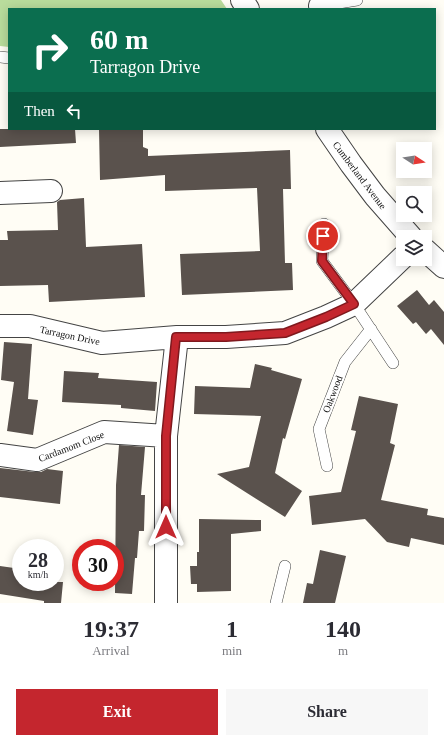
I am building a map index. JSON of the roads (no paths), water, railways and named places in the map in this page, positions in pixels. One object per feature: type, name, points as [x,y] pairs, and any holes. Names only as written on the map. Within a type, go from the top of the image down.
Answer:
[{"type":"street","name":"Cumberland Avenue","points":[[328,130],[350,164],[375,196],[405,230]]},
{"type":"street","points":[[0,194],[51,191]]},
{"type":"street","points":[[432,256],[444,267]]},
{"type":"street","name":"Tarragon Drive","points":[[0,326],[30,326],[102,343],[176,337],[226,337],[285,333],[354,304],[396,264]]},
{"type":"street","points":[[166,603],[166,436],[176,337]]},
{"type":"street","name":"Cardamom Close","points":[[0,455],[37,460],[104,432],[166,436]]},
{"type":"lane","points":[[321,7],[357,0]]},
{"type":"lane","points":[[324,224],[322,261],[354,304],[393,363]]},
{"type":"lane","name":"Oakwood","points":[[327,466],[319,429],[345,362],[371,329]]},
{"type":"lane","points":[[276,603],[285,566]]}]
